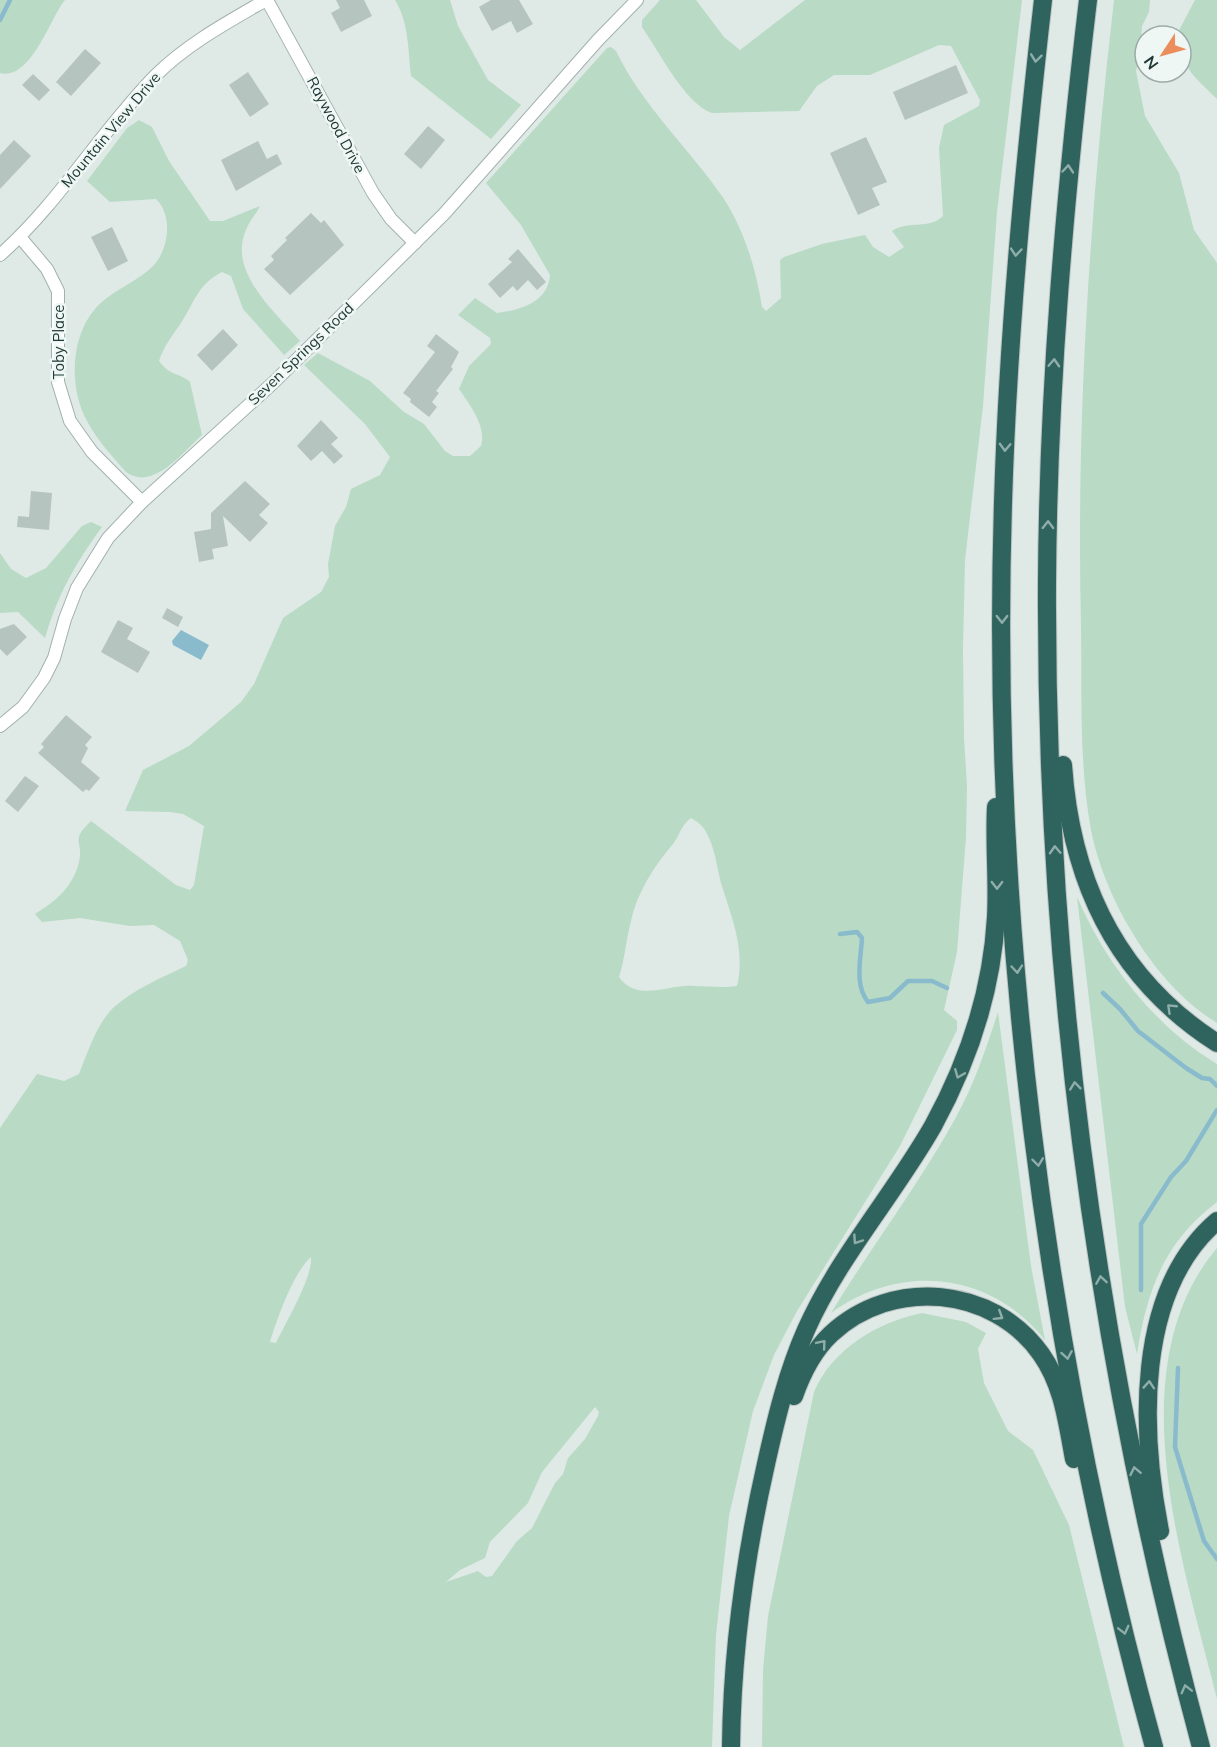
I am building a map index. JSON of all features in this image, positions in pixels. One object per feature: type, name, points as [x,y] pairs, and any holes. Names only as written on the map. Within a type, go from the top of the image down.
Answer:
[{"type":"highway","points":[[1043,0],[1022,185],[1009,345],[1002,508],[1003,722],[1019,991],[1043,1200],[1068,1361],[1110,1573],[1154,1747]]},
{"type":"highway","points":[[1088,0],[1070,156],[1057,314],[1047,583],[1050,744],[1058,894],[1078,1119],[1118,1383],[1166,1611],[1201,1747]]},
{"type":"highway","points":[[1047,583],[1061,694],[1066,802],[1072,837],[1083,874],[1106,926],[1139,975],[1183,1019],[1217,1043]]},
{"type":"highway","points":[[731,1747],[736,1647],[752,1534],[778,1411],[796,1356],[833,1278],[932,1127],[955,1083],[980,1012],[994,940],[997,776],[1003,722]]},
{"type":"highway","points":[[1166,1611],[1165,1562],[1149,1452],[1150,1374],[1155,1338],[1173,1281],[1189,1251],[1217,1221]]},
{"type":"highway","points":[[742,1747],[747,1646],[758,1562],[791,1407],[806,1369],[821,1345],[842,1325],[868,1309],[913,1296],[955,1299],[993,1312],[1030,1341],[1048,1365],[1060,1391],[1079,1482],[1110,1573]]},
{"type":"street","name":"Mountain View Drive","points":[[0,255],[20,237],[158,73],[211,33],[267,0]]},
{"type":"street","name":"Raywood Drive","points":[[267,0],[373,194],[391,219],[415,243]]},
{"type":"street","name":"Seven Springs Road","points":[[0,726],[23,706],[44,678],[54,658],[77,588],[97,552],[142,502],[274,382],[415,243],[637,0]]},
{"type":"street","name":"Toby Place","points":[[20,237],[47,269],[58,291],[57,369],[66,412],[92,452],[142,502]]},
{"type":"green space","points":[[0,0],[65,0],[30,58],[21,68],[11,73],[0,73]]},
{"type":"green space","points":[[395,0],[450,0],[458,26],[488,80],[521,105],[491,139],[411,76],[405,27]]},
{"type":"green space","points":[[660,0],[696,0],[724,37],[740,50],[805,0],[1022,0],[997,212],[983,406],[965,560],[963,649],[967,786],[966,837],[957,952],[944,1010],[957,1021],[957,1030],[900,1146],[797,1311],[774,1355],[753,1411],[729,1516],[716,1635],[712,1747],[0,1747],[0,1128],[37,1074],[64,1081],[79,1074],[97,1031],[113,1008],[139,990],[186,966],[188,960],[180,941],[154,925],[130,926],[80,918],[42,922],[35,914],[57,898],[73,879],[80,855],[79,837],[91,821],[176,885],[190,890],[194,885],[204,826],[183,814],[125,811],[143,770],[189,746],[241,702],[254,684],[283,618],[321,592],[329,577],[328,564],[335,526],[346,507],[351,489],[380,475],[390,457],[365,424],[304,365],[318,353],[370,381],[404,412],[424,424],[445,451],[453,456],[470,456],[481,446],[482,431],[479,423],[459,389],[469,366],[491,344],[490,338],[458,315],[475,298],[497,313],[524,307],[544,292],[550,275],[521,225],[486,183],[607,48],[611,47],[616,51],[639,91],[724,199],[749,251],[762,307],[766,311],[781,298],[780,260],[784,257],[822,244],[865,235],[873,247],[889,257],[904,247],[892,231],[905,226],[931,223],[943,216],[939,148],[944,125],[979,106],[980,100],[951,46],[939,45],[870,75],[834,75],[817,86],[799,111],[712,113],[702,108],[683,88],[642,27],[642,20]],"holes":[[[691,818],[704,828],[711,843],[733,921],[740,959],[737,986],[684,986],[644,991],[635,989],[626,985],[619,977],[634,911],[642,890],[659,861]],[[311,1257],[308,1276],[298,1300],[276,1343],[270,1342],[286,1297],[304,1264]],[[595,1407],[599,1412],[598,1416],[585,1439],[568,1458],[563,1474],[555,1483],[532,1528],[517,1541],[492,1576],[486,1577],[478,1571],[446,1582],[460,1570],[485,1558],[490,1542],[528,1503],[542,1472]]]},
{"type":"green space","points":[[1114,0],[1150,0],[1149,12],[1143,24],[1133,24],[1133,84],[1139,84],[1145,116],[1179,173],[1194,230],[1217,263],[1217,1023],[1194,1007],[1173,987],[1136,938],[1121,912],[1098,857],[1087,805],[1082,729],[1081,469],[1087,313],[1105,78]]},
{"type":"green space","points":[[1195,0],[1217,0],[1217,99],[1193,74],[1193,24],[1182,24]]},
{"type":"green space","points":[[139,120],[152,127],[169,161],[210,221],[223,221],[260,206],[246,230],[242,246],[243,261],[257,291],[300,341],[284,355],[243,309],[231,276],[222,272],[207,282],[168,341],[159,361],[167,370],[190,382],[202,435],[167,467],[147,477],[136,477],[126,472],[100,441],[81,408],[75,379],[77,348],[87,321],[101,302],[140,277],[154,265],[166,241],[167,222],[156,199],[110,202],[87,181],[127,128]]},
{"type":"green space","points":[[91,522],[102,527],[68,580],[45,638],[18,612],[0,613],[0,553],[11,569],[26,578],[46,568],[82,526]]},
{"type":"green space","points":[[1077,897],[1102,946],[1134,991],[1173,1031],[1194,1049],[1217,1064],[1217,1202],[1184,1234],[1161,1269],[1146,1309],[1137,1354],[1125,1307]]},
{"type":"green space","points":[[998,1012],[1031,1266],[1045,1340],[1023,1317],[999,1300],[972,1288],[944,1282],[915,1281],[886,1286],[858,1297],[831,1313],[926,1168],[955,1119],[974,1080]]},
{"type":"green space","points":[[1217,1248],[1217,1699],[1176,1529],[1167,1468],[1164,1408],[1170,1350],[1187,1296]]},
{"type":"green space","points":[[922,1313],[966,1322],[986,1333],[978,1349],[984,1383],[1008,1431],[1033,1450],[1069,1525],[1124,1747],[762,1747],[763,1670],[768,1616],[814,1392],[832,1363],[844,1350],[889,1323]]},
{"type":"water","points":[[181,630],[209,645],[201,660],[173,645],[172,641]]},
{"type":"building","points":[[336,0],[364,0],[372,16],[341,32],[331,13],[340,8]]},
{"type":"building","points":[[491,0],[519,0],[533,24],[517,33],[511,21],[492,31],[479,7]]},
{"type":"building","points":[[85,49],[101,63],[71,96],[56,82]]},
{"type":"building","points":[[956,65],[968,93],[905,120],[893,92]]},
{"type":"building","points":[[248,72],[269,104],[250,117],[229,85]]},
{"type":"building","points":[[33,74],[50,90],[39,101],[22,85]]},
{"type":"building","points":[[428,126],[445,140],[421,169],[404,154]]},
{"type":"building","points":[[866,137],[887,182],[872,188],[880,205],[858,215],[830,153]]},
{"type":"building","points":[[14,140],[31,156],[0,189],[0,155]]},
{"type":"building","points":[[258,141],[267,159],[277,154],[282,164],[236,191],[221,160]]},
{"type":"building","points":[[311,213],[321,223],[324,220],[344,245],[290,295],[264,269],[274,260],[271,256],[287,240],[285,238]]},
{"type":"building","points":[[112,227],[128,261],[108,271],[91,237]]},
{"type":"building","points":[[518,249],[546,282],[537,290],[528,280],[517,291],[513,286],[500,298],[488,284],[512,262],[508,259]]},
{"type":"building","points":[[223,329],[238,345],[212,371],[197,355]]},
{"type":"building","points":[[436,334],[459,352],[451,367],[453,369],[436,391],[439,393],[432,402],[437,407],[429,417],[410,402],[411,399],[403,393],[435,352],[427,346]]},
{"type":"building","points":[[321,420],[338,438],[331,444],[343,456],[334,464],[322,451],[311,461],[297,446]]},
{"type":"building","points":[[245,481],[270,504],[259,515],[268,523],[250,542],[223,516],[228,546],[212,549],[214,559],[199,562],[194,532],[211,529],[211,513]]},
{"type":"building","points":[[31,491],[52,493],[49,530],[17,527],[18,516],[29,517]]},
{"type":"building","points":[[167,608],[183,617],[178,627],[162,618]]},
{"type":"building","points":[[118,620],[133,628],[127,639],[150,652],[138,673],[101,652]]},
{"type":"building","points":[[14,624],[27,637],[7,656],[0,649],[0,629]]},
{"type":"building","points":[[66,715],[92,737],[85,745],[88,748],[81,762],[100,778],[89,791],[86,789],[83,792],[38,753],[44,747],[41,744]]},
{"type":"building","points":[[25,776],[39,786],[18,812],[5,801]]},
{"type":"waterway","points":[[0,20],[10,0]]},
{"type":"waterway","points":[[840,934],[857,932],[862,938],[860,980],[868,1002],[890,998],[908,981],[932,981],[947,988]]},
{"type":"waterway","points":[[1103,993],[1138,1031],[1186,1068],[1202,1078],[1210,1079],[1217,1086]]},
{"type":"waterway","points":[[1141,1290],[1141,1224],[1171,1177],[1186,1161],[1217,1110]]},
{"type":"waterway","points":[[1178,1368],[1175,1447],[1204,1541],[1217,1559]]}]
